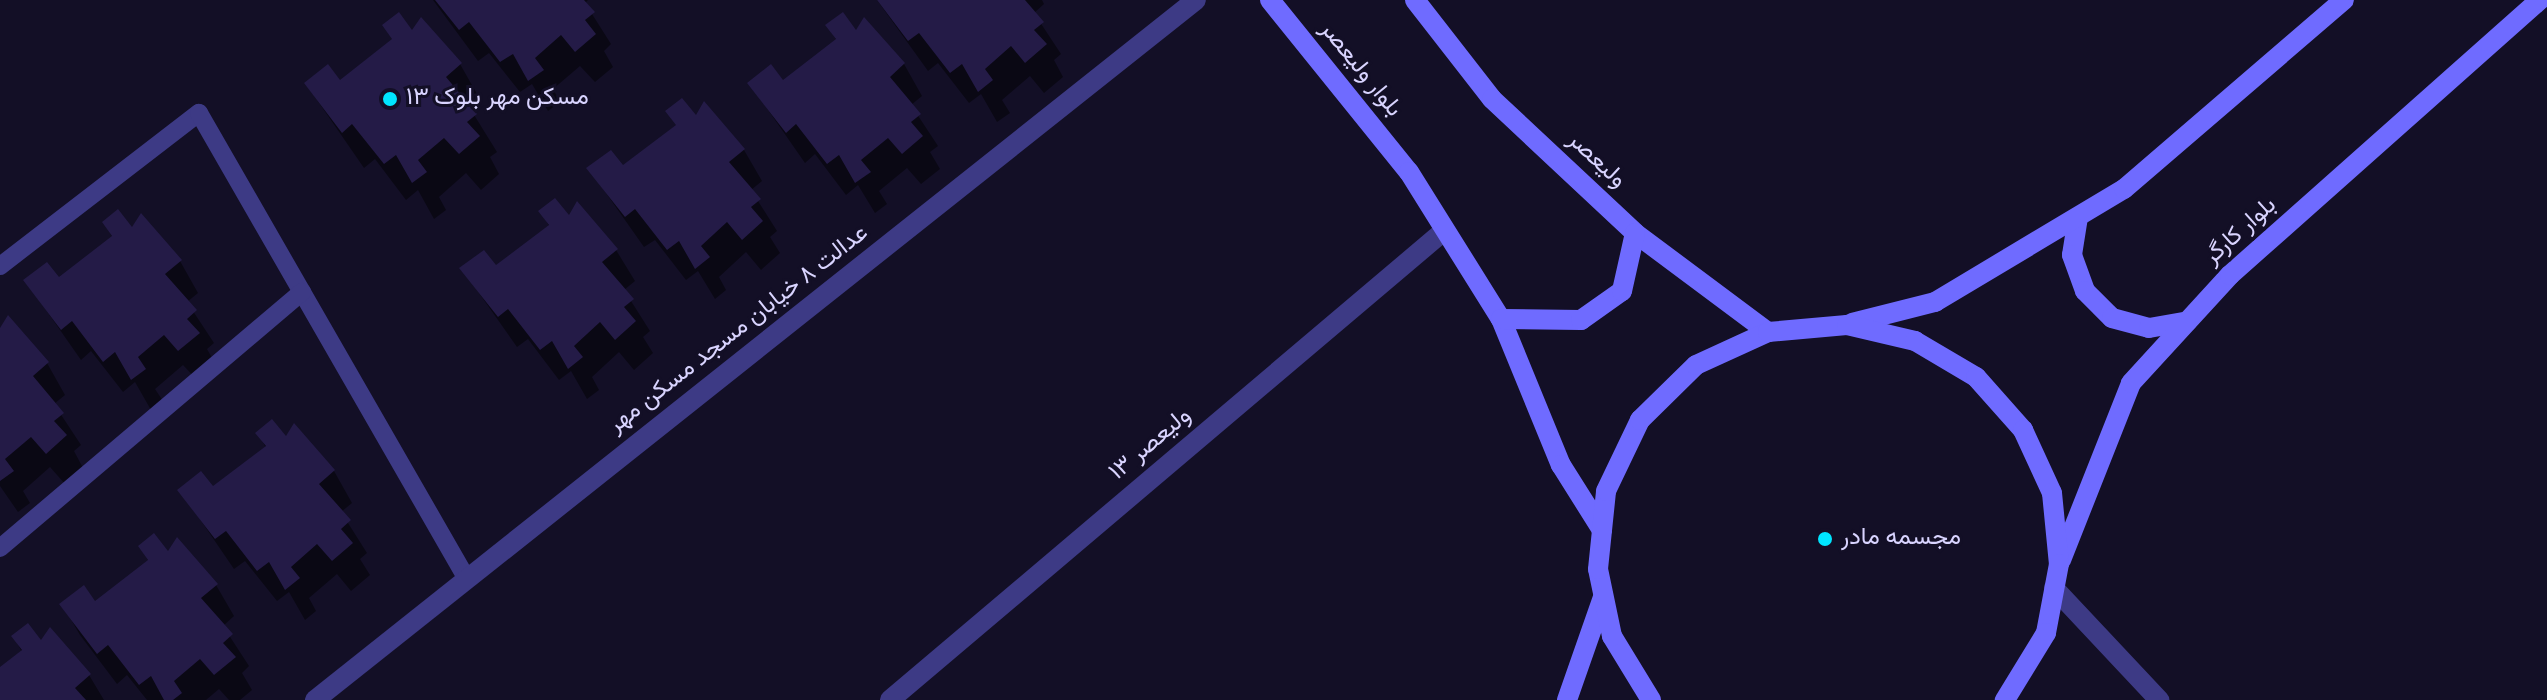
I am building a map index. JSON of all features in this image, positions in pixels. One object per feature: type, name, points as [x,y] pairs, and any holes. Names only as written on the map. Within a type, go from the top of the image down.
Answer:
[{"type":"main road","name":"بلوار ولیعصر","points":[[1270,0],[1409,172],[1445,230]]},
{"type":"main road","name":"ولیعصر","points":[[1415,0],[1492,99],[1635,233],[1768,332]]},
{"type":"main road","points":[[1651,700],[1612,636],[1598,569],[1606,491],[1640,420],[1696,365],[1768,332],[1847,325],[1935,302],[2078,217],[2124,189],[2344,0]]},
{"type":"main road","name":"بلوار کارگر","points":[[2059,564],[2131,383],[2230,275],[2540,0]]},
{"type":"main road","points":[[2078,217],[2072,255],[2085,291],[2112,318],[2149,328],[2187,321]]},
{"type":"main road","points":[[1445,230],[1501,319],[1561,465],[1602,530]]},
{"type":"main road","points":[[1501,319],[1581,320],[1622,291],[1635,233]]},
{"type":"main road","points":[[1847,325],[1915,341],[1976,377],[2023,430],[2052,493],[2059,564],[2046,633],[2005,700]]},
{"type":"main road","points":[[1567,700],[1603,597]]},
{"type":"street","name":"عدالت ۸ خیابان مسجد مسکن مهر","points":[[315,700],[1196,0]]},
{"type":"street","name":"ولیعصر ۱۳","points":[[890,700],[1445,230]]},
{"type":"street","points":[[2054,588],[2159,700]]},
{"type":"lane","points":[[0,266],[199,113],[467,579]]},
{"type":"lane","points":[[0,548],[302,292]]},
{"type":"building","points":[[435,0],[584,0],[595,12],[585,20],[596,34],[575,52],[561,35],[535,58],[544,70],[528,81],[513,54],[500,62],[469,22],[459,30]]},
{"type":"building","points":[[877,0],[1025,0],[1044,22],[1034,30],[1047,44],[1025,63],[1011,46],[985,69],[993,80],[978,92],[962,64],[950,73],[919,33],[908,41]]},
{"type":"building","name":"مسکن مهر بلوک ۱۳","points":[[399,12],[412,30],[421,17],[462,63],[446,77],[477,114],[467,122],[480,136],[459,154],[444,138],[418,160],[427,172],[412,183],[396,155],[384,164],[352,124],[342,133],[304,83],[328,64],[340,80],[392,39],[382,25]]},
{"type":"building","points":[[843,12],[856,30],[864,17],[905,63],[890,77],[921,114],[911,122],[923,136],[902,154],[888,138],[861,160],[871,172],[855,183],[839,155],[827,164],[796,124],[786,133],[747,83],[771,64],[783,80],[836,39],[825,25]]},
{"type":"building","points":[[682,98],[696,115],[704,101],[745,149],[729,162],[761,199],[751,207],[763,221],[742,240],[727,222],[701,246],[710,257],[695,269],[679,241],[667,250],[635,209],[625,217],[586,168],[611,150],[623,165],[676,125],[665,111]]},
{"type":"building","points":[[555,198],[569,215],[577,201],[618,249],[602,262],[634,299],[624,307],[636,321],[615,340],[600,322],[574,346],[583,357],[568,369],[552,341],[540,350],[508,309],[498,317],[459,268],[484,250],[496,265],[549,225],[538,211]]},
{"type":"building","points":[[118,209],[132,227],[141,213],[182,260],[165,274],[197,310],[187,319],[200,333],[178,351],[164,335],[138,357],[146,369],[131,380],[115,352],[103,362],[72,321],[61,330],[23,280],[47,262],[59,277],[112,236],[102,222]]},
{"type":"building","points":[[8,315],[49,362],[33,376],[64,413],[54,421],[67,435],[46,454],[31,437],[5,459],[14,471],[0,481],[0,328]]},
{"type":"building","points":[[272,419],[286,436],[294,423],[335,470],[319,484],[351,520],[341,529],[353,543],[332,561],[317,544],[291,567],[300,578],[285,590],[269,562],[257,571],[226,531],[215,539],[177,490],[201,471],[213,486],[266,446],[255,433]]},
{"type":"building","points":[[154,533],[168,551],[177,537],[218,584],[201,598],[233,634],[223,643],[236,657],[214,675],[200,659],[174,681],[182,693],[173,700],[164,700],[151,676],[139,685],[108,645],[97,654],[59,604],[84,585],[95,601],[148,560],[138,546]]},
{"type":"building","points":[[28,623],[41,640],[50,627],[91,674],[75,688],[86,700],[0,700],[0,667],[22,650],[11,636]]},
{"type":"place","name":"مسکن مهر بلوک ۱۳","points":[[390,99]]},
{"type":"place","name":"مجسمه مادر","points":[[1825,539]]}]
